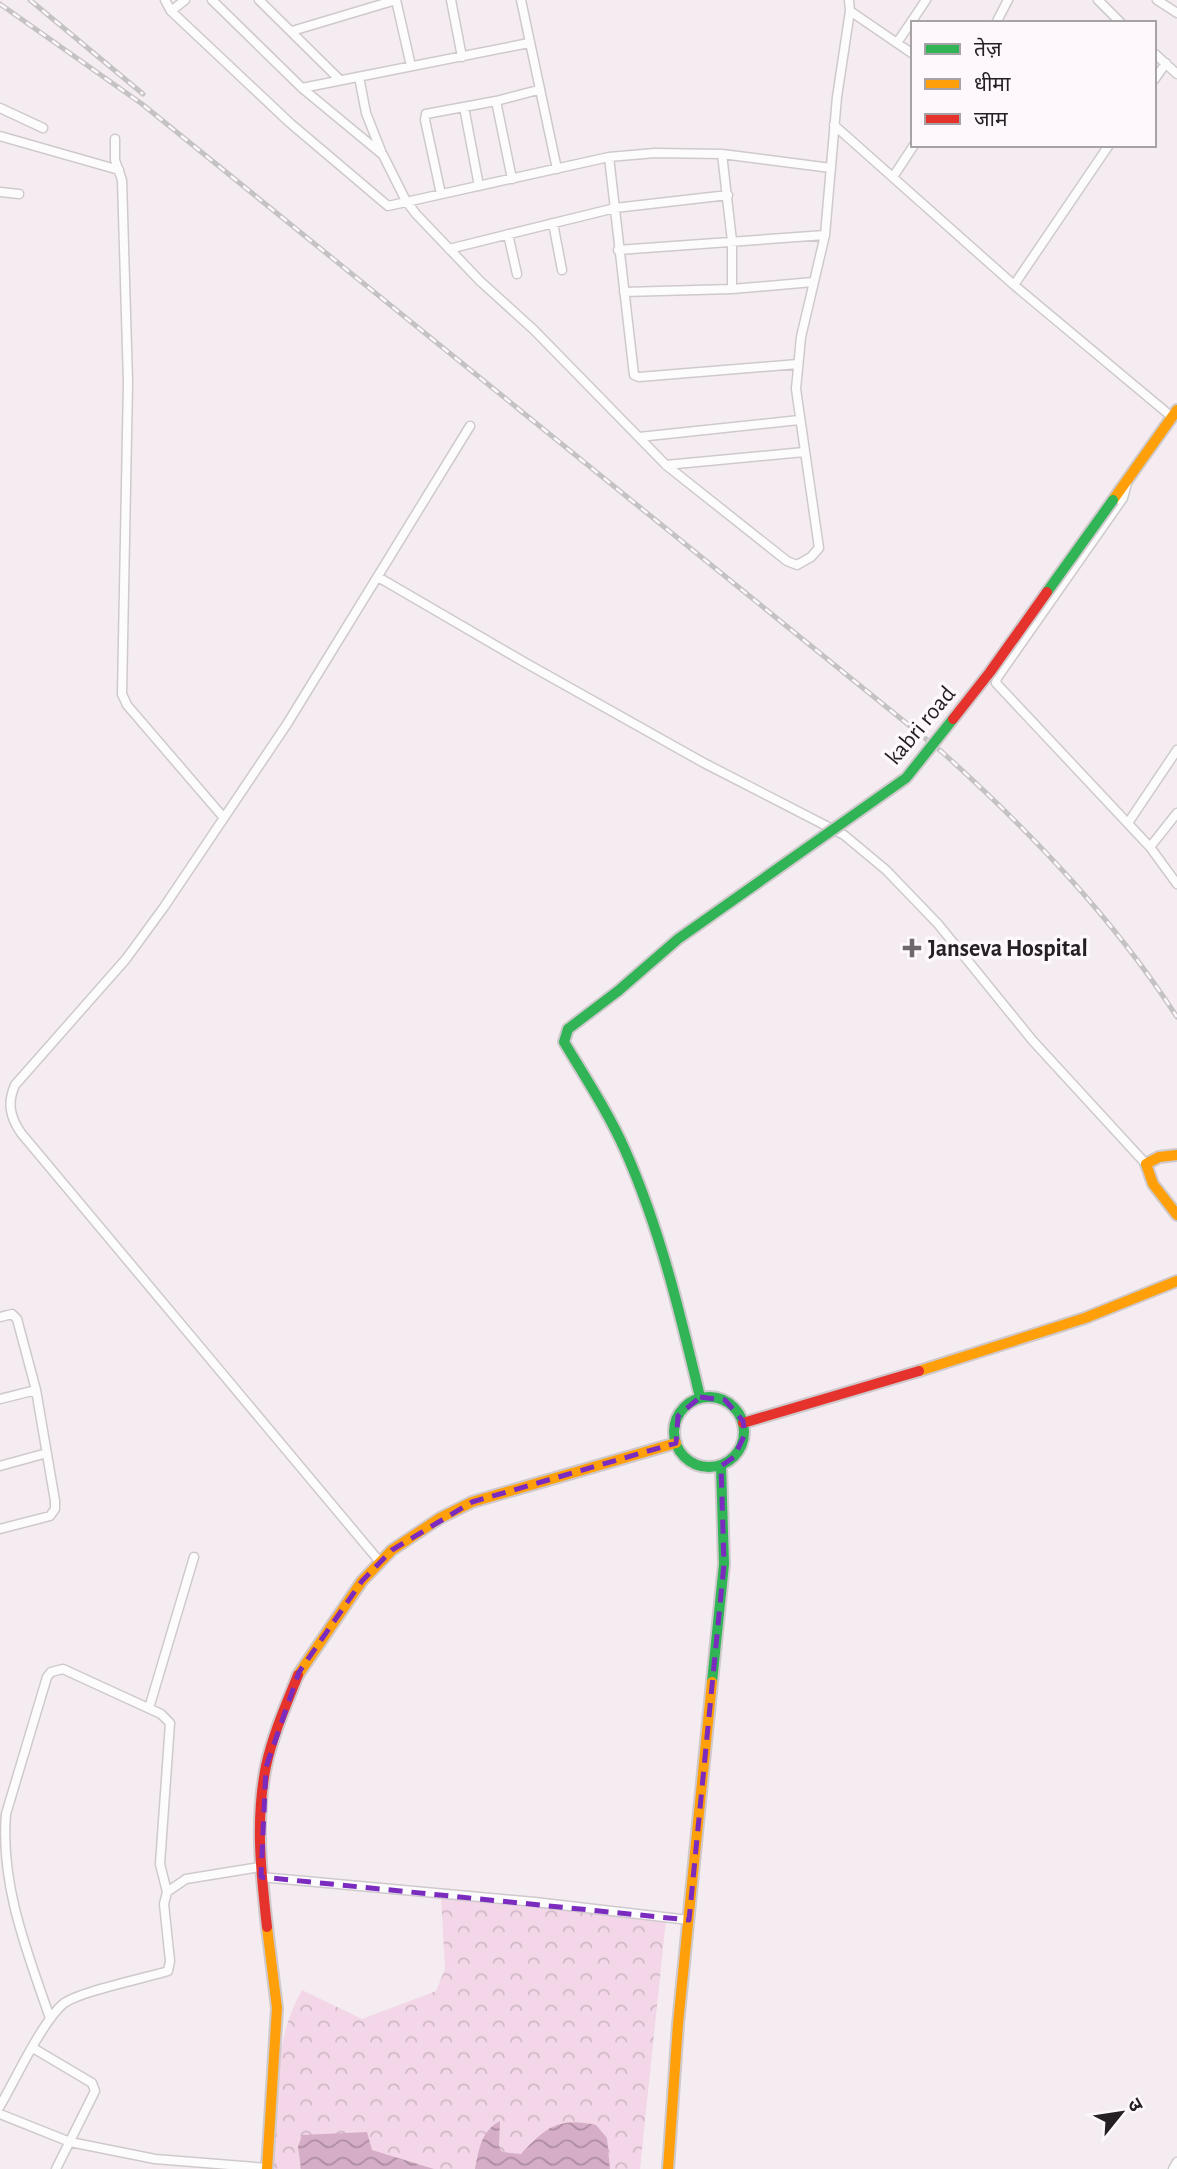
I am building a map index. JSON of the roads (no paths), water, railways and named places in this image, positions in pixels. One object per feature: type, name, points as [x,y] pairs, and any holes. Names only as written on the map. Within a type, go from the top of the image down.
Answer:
[{"type":"street","points":[[165,0],[171,11],[290,123],[384,204],[392,206],[609,157],[678,152],[722,154],[831,168]]},
{"type":"street","points":[[171,11],[186,0]]},
{"type":"street","points":[[212,0],[302,88],[383,155]]},
{"type":"street","points":[[259,0],[340,80]]},
{"type":"street","points":[[292,31],[367,4],[396,0],[411,66]]},
{"type":"street","points":[[451,0],[462,57]]},
{"type":"street","points":[[521,0],[538,90],[557,169]]},
{"type":"street","points":[[359,77],[366,113],[383,155],[407,201],[449,249],[534,330],[666,465],[787,561],[797,565],[814,554],[819,545],[796,389],[813,282],[825,235],[834,125],[850,11],[849,0]]},
{"type":"street","points":[[912,21],[926,0]]},
{"type":"street","points":[[997,21],[1008,0]]},
{"type":"street","points":[[1098,0],[1116,21]]},
{"type":"street","points":[[1157,0],[1177,13]]},
{"type":"street","points":[[850,11],[911,53]]},
{"type":"street","points":[[897,43],[911,22]]},
{"type":"street","points":[[302,88],[528,43]]},
{"type":"street","points":[[1156,55],[1177,74]]},
{"type":"street","points":[[1156,77],[1166,63]]},
{"type":"street","points":[[440,194],[425,117],[431,112],[496,102],[538,90]]},
{"type":"street","points":[[496,102],[512,179]]},
{"type":"street","points":[[464,107],[479,186]]},
{"type":"street","points":[[0,108],[43,128]]},
{"type":"street","points":[[834,125],[1014,285],[1174,413]]},
{"type":"street","points":[[0,136],[119,170]]},
{"type":"street","points":[[115,139],[115,160],[122,180],[128,382],[122,694],[127,705],[224,818]]},
{"type":"street","points":[[893,177],[913,147]]},
{"type":"street","points":[[1014,285],[1107,147]]},
{"type":"street","points":[[722,154],[732,240],[732,289]]},
{"type":"street","points":[[609,157],[632,370],[637,376],[798,364]]},
{"type":"street","points":[[0,192],[19,194]]},
{"type":"street","points":[[449,249],[615,208],[728,195]]},
{"type":"street","points":[[553,223],[562,270]]},
{"type":"street","points":[[508,234],[517,274]]},
{"type":"street","points":[[618,250],[825,235]]},
{"type":"street","points":[[624,292],[732,289],[813,282]]},
{"type":"street","name":"kabri road","points":[[700,1397],[682,1323],[644,1196],[624,1148],[564,1042],[568,1029],[618,991],[678,939],[906,779],[975,692],[1174,413]]},
{"type":"street","points":[[639,437],[799,420]]},
{"type":"street","points":[[380,1562],[21,1133],[11,1116],[10,1102],[15,1085],[126,960],[164,907],[287,724],[470,426]]},
{"type":"street","points":[[666,465],[804,452]]},
{"type":"street","points":[[1129,477],[1123,498],[996,680],[1006,694],[1150,847],[1177,884]]},
{"type":"street","points":[[378,577],[704,763],[844,835],[887,870],[938,924],[1034,1041],[1146,1164],[1149,1177],[1177,1214]]},
{"type":"street","points":[[1128,823],[1177,750]]},
{"type":"street","points":[[1150,847],[1177,813]]},
{"type":"street","points":[[1146,1164],[1159,1157],[1177,1154]]},
{"type":"street","points":[[743,1423],[921,1371],[1085,1318],[1177,1281]]},
{"type":"street","points":[[0,1317],[11,1314],[17,1319],[36,1390],[55,1509],[50,1516],[0,1529]]},
{"type":"street","points":[[0,1399],[36,1390]]},
{"type":"street","points":[[700,1397],[725,1400],[735,1407],[743,1423],[745,1434],[741,1448],[721,1466],[707,1468],[694,1464],[683,1455],[676,1443],[674,1431],[678,1416],[685,1406],[700,1397]]},
{"type":"street","points":[[0,2115],[71,2143],[154,2164],[267,2169],[277,2008],[260,1872],[259,1828],[265,1767],[299,1672],[362,1581],[392,1550],[440,1518],[472,1502],[676,1443]]},
{"type":"street","points":[[0,1466],[47,1452]]},
{"type":"street","points":[[668,2169],[678,2024],[724,1564],[721,1466]]},
{"type":"street","points":[[149,1708],[194,1557]]},
{"type":"street","points":[[0,2106],[50,2018],[65,2003],[79,1996],[168,1971],[170,1961],[164,1904],[167,1892],[160,1864],[170,1727],[165,1717],[149,1708],[70,1671],[57,1670],[51,1672],[47,1678],[6,1814],[4,1837],[4,1858],[11,1896],[50,2018]]},
{"type":"street","points":[[167,1892],[186,1879],[260,1872],[689,1920]]},
{"type":"street","points":[[33,2048],[94,2087],[93,2096],[56,2169]]},
{"type":"street","points":[[1173,2169],[1177,2162]]},
{"type":"water","points":[[500,2121],[499,2146],[502,2152],[521,2154],[554,2126],[572,2122],[596,2125],[607,2138],[610,2169],[475,2169],[485,2135]]},
{"type":"water","points":[[367,2132],[372,2150],[434,2169],[301,2169],[298,2147],[302,2135]]},
{"type":"railway","points":[[30,0],[143,94]]},
{"type":"railway","points":[[0,4],[142,104],[942,752],[1007,813],[1098,910],[1177,1017]]},
{"type":"place","name":"Janseva Hospital","points":[[912,948]]}]
